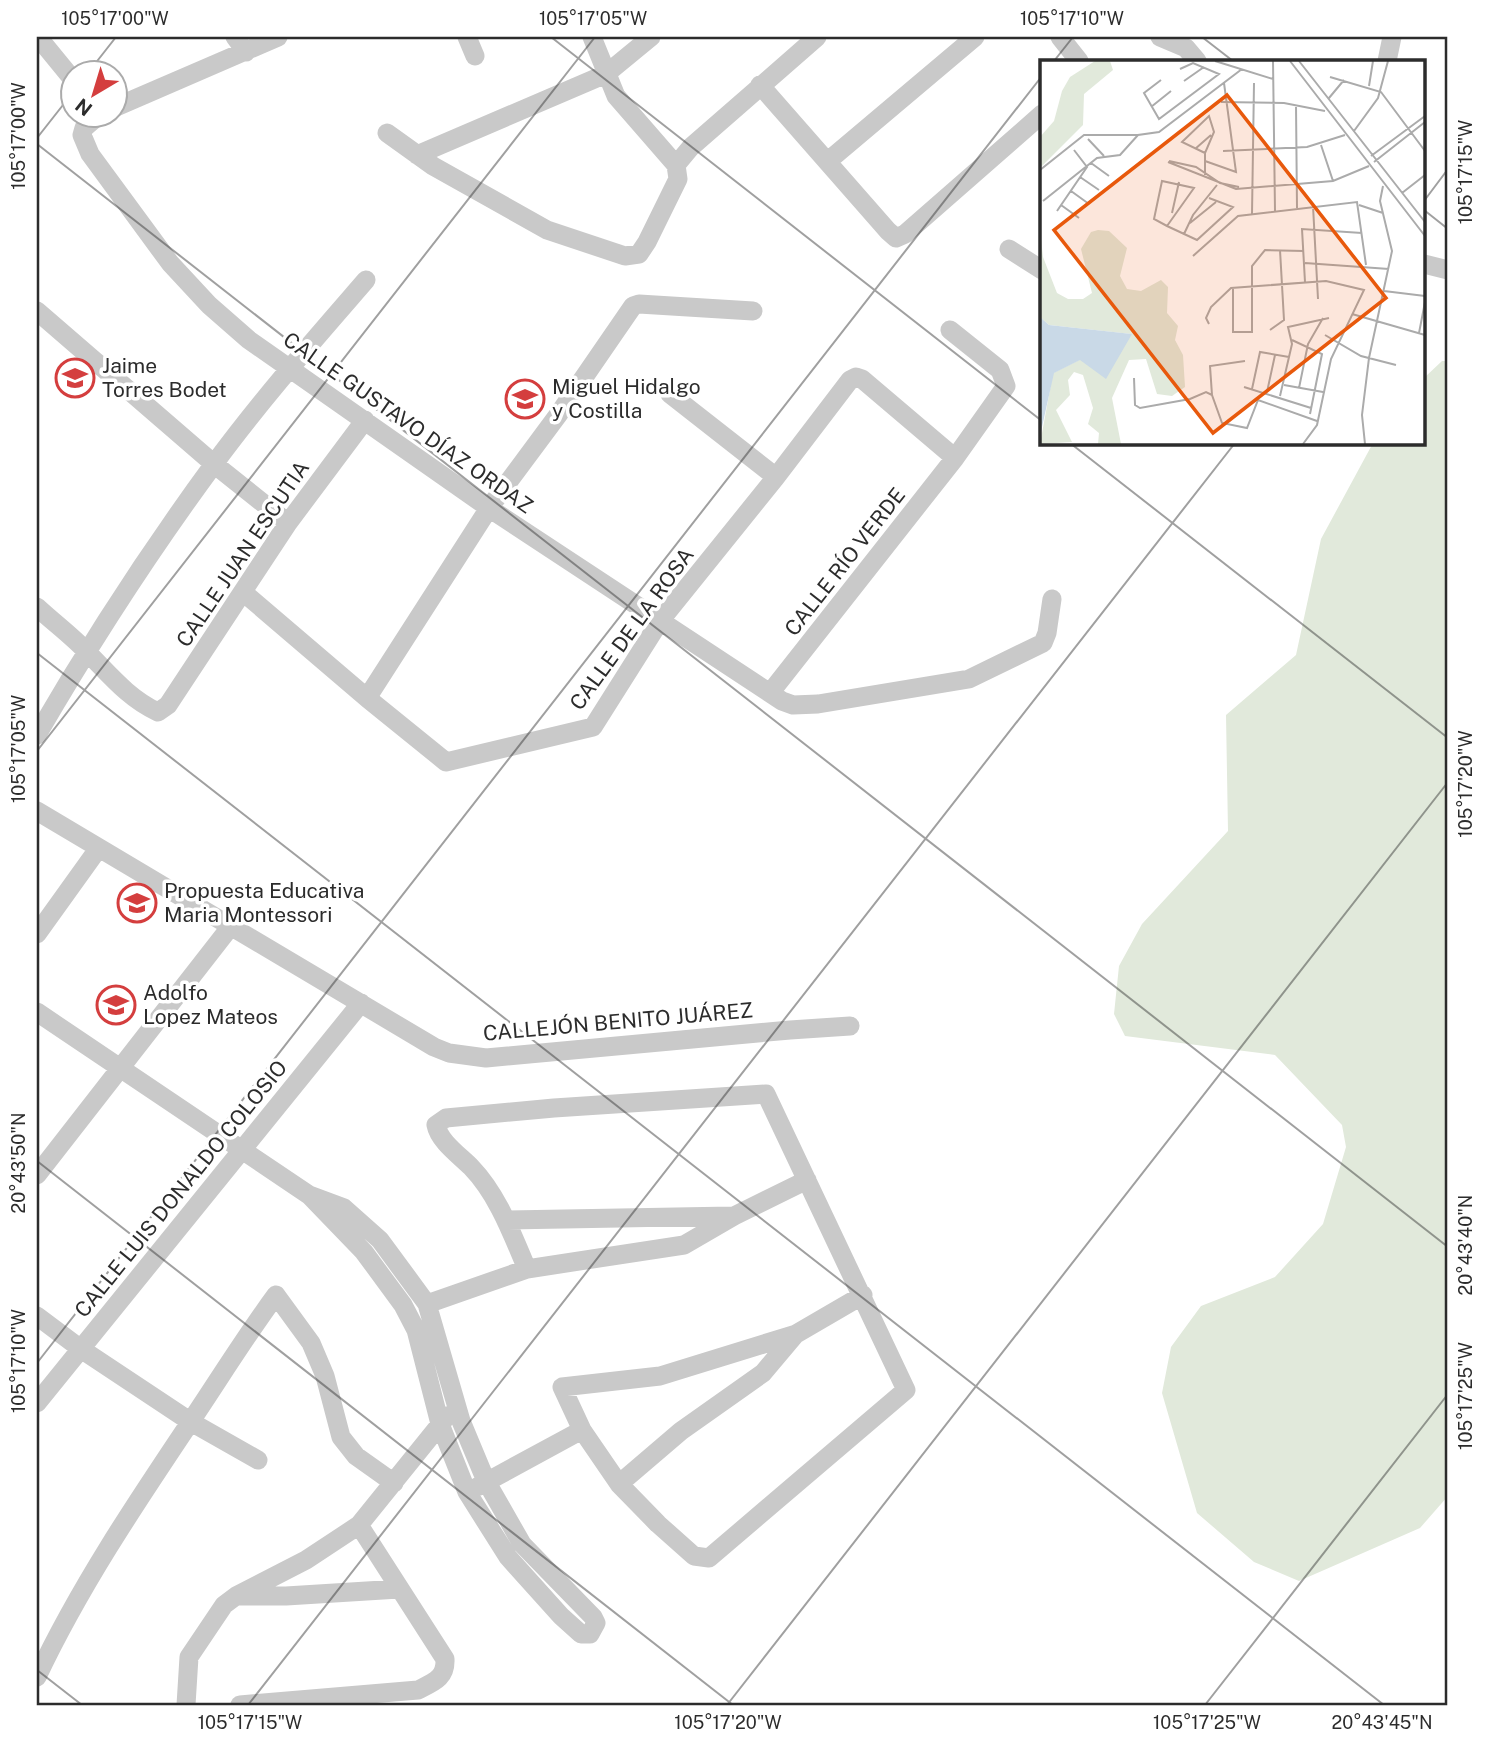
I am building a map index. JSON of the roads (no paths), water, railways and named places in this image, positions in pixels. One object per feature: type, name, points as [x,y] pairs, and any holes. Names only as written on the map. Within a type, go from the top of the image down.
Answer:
[{"type":"street","points":[[37,37],[60,64]]},
{"type":"street","points":[[130,100],[241,44],[278,37]]},
{"type":"street","points":[[467,37],[475,56]]},
{"type":"street","points":[[387,133],[417,155],[547,230],[625,256],[639,254],[648,242],[678,179],[676,164],[616,96],[592,37]]},
{"type":"street","points":[[417,155],[606,74],[651,37]]},
{"type":"street","points":[[676,164],[691,147],[817,37]]},
{"type":"street","points":[[828,161],[975,37]]},
{"type":"street","points":[[1060,37],[1078,60]]},
{"type":"street","points":[[1160,37],[1186,48],[1196,60]]},
{"type":"street","points":[[1387,60],[1392,37]]},
{"type":"street","points":[[761,85],[896,238],[905,234],[1040,116]]},
{"type":"street","name":"CALLE GUSTAVO DÍAZ ORDAZ","points":[[85,130],[82,135],[90,154],[170,263],[209,305],[249,340],[489,508],[770,693],[793,705],[818,704],[969,679],[1043,643],[1052,599]]},
{"type":"street","points":[[1009,250],[1040,269]]},
{"type":"street","points":[[1426,264],[1448,270]]},
{"type":"street","points":[[37,735],[86,650],[214,464],[366,280]]},
{"type":"street","points":[[243,592],[367,698],[489,508],[558,415],[633,306],[639,304],[752,311]]},
{"type":"street","points":[[37,311],[214,464],[288,523]]},
{"type":"street","name":"CALLE RÍO VERDE","points":[[770,693],[955,458],[1006,386],[1000,370],[950,330]]},
{"type":"street","name":"CALLE DE LA ROSA","points":[[367,698],[446,762],[593,727],[660,621],[850,380],[856,377],[862,379],[955,458]]},
{"type":"street","points":[[670,394],[776,477]]},
{"type":"street","name":"CALLE JUAN ESCUTIA","points":[[86,650],[114,682],[148,708],[159,712],[168,705],[288,523],[365,420]]},
{"type":"street","points":[[37,607],[86,650]]},
{"type":"street","name":"CALLEJÓN BENITO JUÁREZ","points":[[37,811],[434,1047],[457,1055],[486,1058],[850,1026]]},
{"type":"street","points":[[37,934],[98,849]]},
{"type":"street","points":[[37,1175],[230,926]]},
{"type":"street","name":"CALLE LUIS DONALDO COLOSIO","points":[[37,1402],[360,1003]]},
{"type":"street","points":[[37,1012],[310,1195],[363,1252],[403,1305],[416,1330],[440,1424],[467,1492],[508,1557],[561,1616],[581,1634],[590,1634],[596,1623],[593,1617],[522,1544],[486,1481],[457,1405],[427,1304],[380,1240],[344,1208],[310,1195]]},
{"type":"street","points":[[527,1269],[506,1220],[475,1172],[437,1131],[436,1125],[439,1121],[446,1118],[554,1108],[766,1094],[863,1295],[906,1390],[709,1558],[694,1556],[619,1484],[582,1430],[562,1387],[660,1376],[796,1334],[863,1295]]},
{"type":"street","points":[[427,1304],[527,1269],[684,1245],[734,1216],[807,1180]]},
{"type":"street","points":[[506,1220],[734,1216]]},
{"type":"street","points":[[37,1677],[75,1600],[135,1503],[276,1295],[311,1343],[325,1376],[341,1437],[356,1456],[394,1483]]},
{"type":"street","points":[[37,1316],[81,1349],[191,1422],[258,1460]]},
{"type":"street","points":[[619,1484],[681,1431],[762,1373],[796,1334]]},
{"type":"street","points":[[186,1705],[189,1657],[224,1605],[236,1596],[306,1560],[359,1525],[457,1405]]},
{"type":"street","points":[[467,1492],[582,1430]]},
{"type":"street","points":[[240,1705],[418,1689],[439,1680],[445,1669],[445,1659],[359,1525]]},
{"type":"street","points":[[236,1596],[286,1596],[398,1589]]},
{"type":"place","name":"Jaime Torres Bodet","points":[[75,378]]},
{"type":"place","name":"Miguel Hidalgo y Costilla","points":[[525,399]]},
{"type":"place","name":"Propuesta Educativa Maria Montessori","points":[[137,903]]},
{"type":"place","name":"Adolfo Lopez Mateos","points":[[116,1005]]}]
